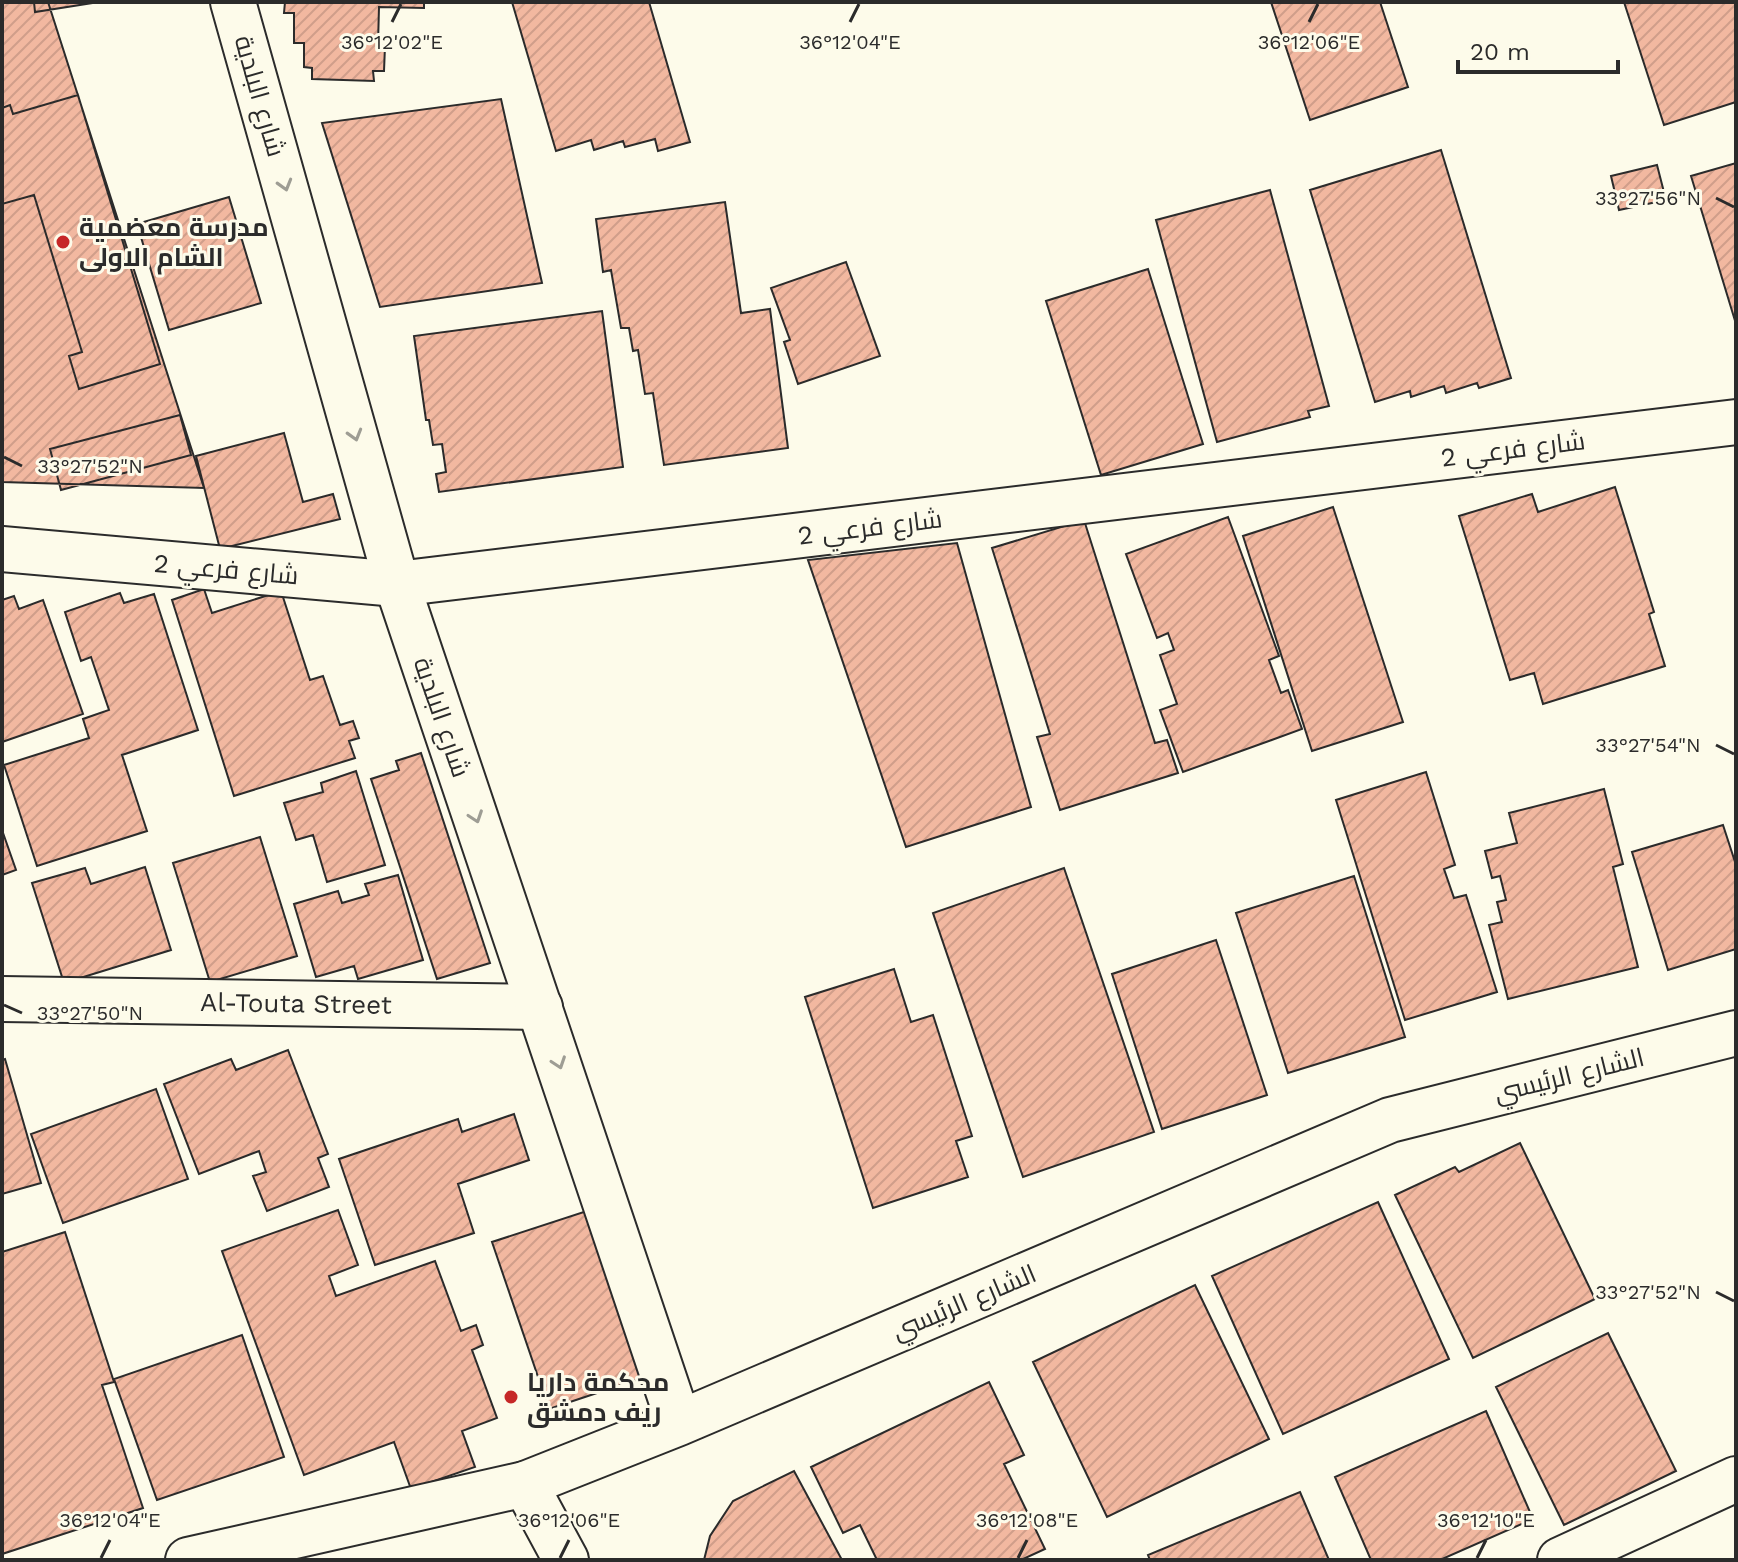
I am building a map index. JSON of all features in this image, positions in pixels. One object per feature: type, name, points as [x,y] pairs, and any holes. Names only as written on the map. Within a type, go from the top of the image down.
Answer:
[{"type":"street","name":"شارع البلدية","points":[[233,2],[397,584],[679,1423]]},
{"type":"street","name":"شارع فرعي 2","points":[[2,549],[397,584],[1736,422]]},
{"type":"street","name":"Al-Touta Street","points":[[2,999],[540,1007]]},
{"type":"street","name":"الشارع الرئيسي","points":[[188,1560],[525,1484],[679,1423],[1390,1120],[1736,1033]]},
{"type":"street","points":[[1560,1560],[1736,1479]]},
{"type":"street","points":[[525,1484],[566,1560]]},
{"type":"building","name":"مدرسة معضمية الشام الاولى","points":[[2,2],[48,2],[204,488],[2,482]]},
{"type":"building","points":[[34,2],[99,2],[35,12]]},
{"type":"building","points":[[285,2],[424,2],[424,8],[379,7],[378,45],[385,46],[384,71],[373,71],[374,81],[312,79],[312,68],[304,67],[304,43],[294,43],[294,13],[284,13]]},
{"type":"building","points":[[512,2],[649,2],[690,142],[658,151],[655,139],[625,147],[623,141],[594,150],[591,140],[556,151]]},
{"type":"building","points":[[1271,2],[1380,2],[1408,87],[1310,120]]},
{"type":"building","points":[[1624,2],[1736,2],[1736,102],[1664,125]]},
{"type":"building","points":[[78,95],[160,364],[79,389],[69,356],[82,352],[34,195],[2,204],[2,108],[10,105],[13,114]]},
{"type":"building","points":[[501,99],[542,283],[380,307],[322,123]]},
{"type":"building","points":[[1441,150],[1511,378],[1479,388],[1477,383],[1446,393],[1444,386],[1411,397],[1410,391],[1375,402],[1310,190]]},
{"type":"building","points":[[1736,163],[1736,324],[1691,176]]},
{"type":"building","points":[[1657,165],[1666,200],[1619,210],[1611,176]]},
{"type":"building","points":[[1270,190],[1329,406],[1308,411],[1310,417],[1217,442],[1156,220]]},
{"type":"building","points":[[229,197],[261,303],[169,330],[137,224]]},
{"type":"building","points":[[725,202],[741,313],[770,309],[788,448],[664,465],[653,393],[645,394],[638,350],[633,351],[629,328],[621,328],[611,270],[603,272],[596,219]]},
{"type":"building","points":[[846,262],[880,356],[798,384],[784,342],[790,340],[771,288]]},
{"type":"building","points":[[1148,269],[1203,444],[1101,475],[1046,301]]},
{"type":"building","points":[[602,311],[623,467],[439,492],[436,474],[446,472],[442,444],[433,445],[429,420],[426,420],[414,336]]},
{"type":"building","points":[[180,415],[191,455],[61,490],[50,449]]},
{"type":"building","points":[[284,433],[303,502],[333,494],[340,519],[220,549],[196,456]]},
{"type":"building","points":[[1615,487],[1654,612],[1649,614],[1665,666],[1543,704],[1534,673],[1510,680],[1459,516],[1532,494],[1538,512]]},
{"type":"building","points":[[1333,507],[1403,722],[1312,751],[1243,536]]},
{"type":"building","points":[[1228,517],[1279,656],[1269,660],[1281,693],[1288,690],[1302,729],[1183,772],[1160,710],[1177,704],[1160,655],[1174,650],[1168,633],[1157,638],[1126,554]]},
{"type":"building","points":[[1084,520],[1155,743],[1167,740],[1178,773],[1060,810],[1037,737],[1050,734],[992,548]]},
{"type":"building","points":[[957,543],[1031,807],[906,847],[808,560]]},
{"type":"building","points":[[204,589],[212,613],[281,591],[310,680],[323,676],[340,725],[353,721],[359,738],[349,741],[355,758],[234,796],[172,600]]},
{"type":"building","points":[[120,593],[124,603],[154,594],[198,730],[122,755],[147,831],[37,866],[4,765],[89,738],[83,719],[109,710],[91,657],[81,661],[65,612]]},
{"type":"building","points":[[14,596],[19,609],[43,600],[83,714],[2,742],[2,600]]},
{"type":"building","points":[[421,753],[490,963],[437,979],[371,779],[399,770],[396,761]]},
{"type":"building","points":[[356,771],[385,865],[327,882],[313,835],[296,840],[284,803],[323,792],[321,783]]},
{"type":"building","points":[[1426,772],[1455,865],[1444,869],[1454,898],[1466,895],[1497,992],[1405,1020],[1336,800]]},
{"type":"building","points":[[1604,789],[1623,864],[1613,867],[1638,967],[1508,999],[1489,925],[1502,922],[1497,902],[1506,900],[1500,876],[1492,878],[1485,851],[1517,843],[1509,813]]},
{"type":"building","points":[[1723,825],[1736,865],[1736,949],[1668,970],[1632,852]]},
{"type":"building","points":[[2,830],[16,870],[2,875]]},
{"type":"building","points":[[260,837],[297,956],[210,982],[173,863]]},
{"type":"building","points":[[145,867],[171,950],[64,983],[32,883],[85,868],[91,884]]},
{"type":"building","points":[[1064,868],[1154,1132],[1023,1177],[933,913]]},
{"type":"building","points":[[398,875],[423,960],[358,979],[354,966],[316,977],[294,904],[338,891],[342,903],[369,895],[365,884]]},
{"type":"building","points":[[1354,876],[1405,1037],[1288,1073],[1236,913]]},
{"type":"building","points":[[1216,940],[1267,1095],[1162,1129],[1112,974]]},
{"type":"building","points":[[894,969],[911,1022],[933,1015],[972,1136],[956,1141],[968,1177],[873,1208],[805,997]]},
{"type":"building","points":[[288,1050],[328,1154],[318,1158],[329,1187],[267,1211],[253,1176],[266,1172],[259,1151],[199,1174],[164,1084],[231,1059],[236,1070]]},
{"type":"building","points":[[5,1059],[41,1183],[2,1194],[2,1060]]},
{"type":"building","points":[[156,1089],[188,1179],[63,1223],[31,1134]]},
{"type":"building","points":[[514,1114],[529,1160],[458,1184],[474,1233],[375,1265],[339,1159],[458,1119],[462,1132]]},
{"type":"building","points":[[1520,1143],[1595,1299],[1473,1358],[1395,1195],[1455,1167],[1459,1172]]},
{"type":"building","points":[[1378,1202],[1449,1359],[1283,1434],[1212,1276]]},
{"type":"building","points":[[593,1209],[648,1376],[549,1409],[492,1242]]},
{"type":"building","points":[[338,1210],[358,1265],[329,1276],[336,1296],[435,1261],[461,1331],[476,1325],[483,1345],[472,1350],[497,1418],[462,1431],[475,1467],[411,1489],[394,1442],[304,1475],[222,1251]]},
{"type":"building","points":[[65,1232],[114,1382],[102,1385],[143,1508],[2,1554],[2,1252]]},
{"type":"building","points":[[1195,1285],[1269,1439],[1107,1517],[1033,1362]]},
{"type":"building","points":[[1608,1333],[1676,1471],[1564,1525],[1496,1387]]},
{"type":"building","points":[[242,1335],[284,1457],[157,1500],[114,1379]]},
{"type":"building","points":[[989,1382],[1024,1455],[1004,1464],[1045,1549],[1021,1560],[877,1560],[860,1525],[843,1533],[811,1467]]},
{"type":"building","points":[[1486,1411],[1533,1519],[1440,1560],[1371,1560],[1335,1477]]},
{"type":"building","points":[[794,1471],[842,1560],[704,1560],[710,1536],[733,1501]]},
{"type":"building","points":[[1300,1492],[1329,1560],[1150,1560],[1148,1555]]},
{"type":"place","name":"مدرسة معضمية الشام الاولى","points":[[63,242]]},
{"type":"place","name":"محكمة داريا ريف دمشق","points":[[511,1397]]}]
